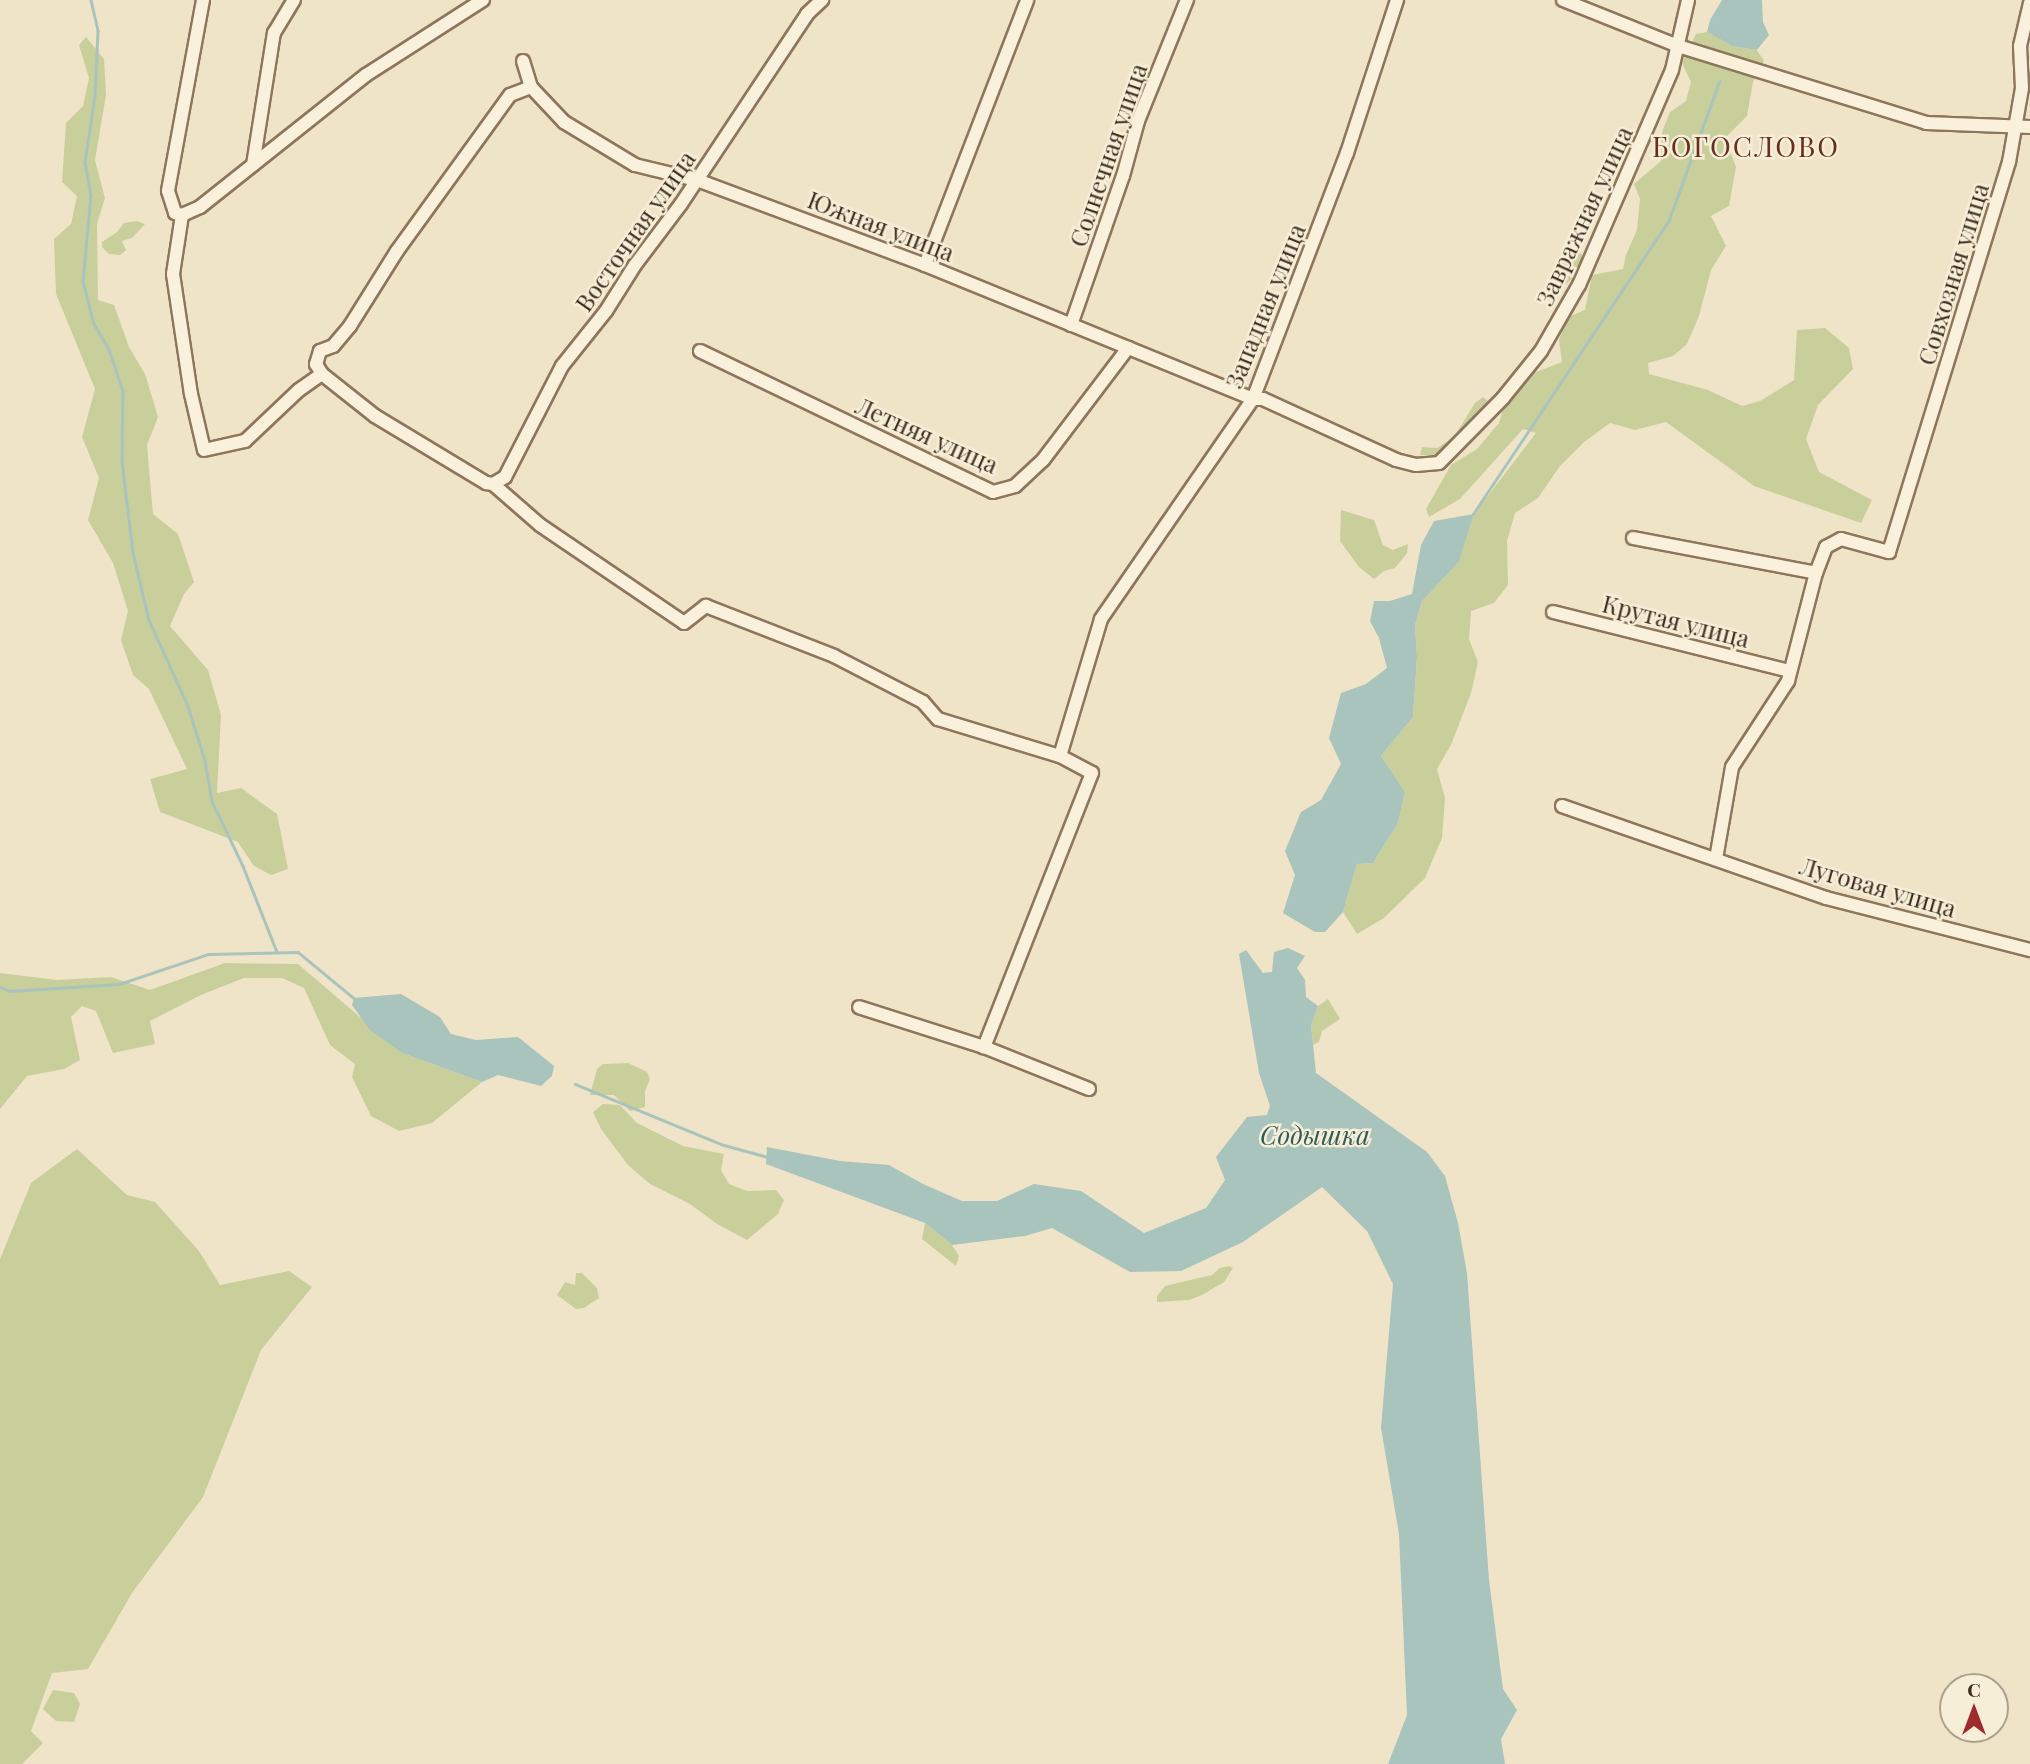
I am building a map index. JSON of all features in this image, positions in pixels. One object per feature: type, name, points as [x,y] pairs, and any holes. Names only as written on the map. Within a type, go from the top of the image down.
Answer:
[{"type":"street","points":[[203,0],[169,191],[175,213],[182,215],[200,207],[366,75],[483,0]]},
{"type":"street","points":[[253,165],[274,33],[294,0]]},
{"type":"street","name":"Восточная улица","points":[[489,484],[505,477],[562,366],[606,311],[807,14],[822,0]]},
{"type":"street","points":[[925,265],[1027,0]]},
{"type":"street","name":"Солнечная улица","points":[[1071,325],[1123,176],[1138,121],[1187,0]]},
{"type":"street","name":"Западная улица","points":[[1060,756],[1101,619],[1253,399],[1347,153],[1397,0]]},
{"type":"street","points":[[1563,0],[1678,46],[1926,123],[2030,127]]},
{"type":"street","name":"Завражная улица","points":[[1253,399],[1264,399],[1396,460],[1416,465],[1440,463],[1503,398],[1541,351],[1579,285],[1672,69],[1681,20],[1688,0]]},
{"type":"street","name":"Совхозная улица","points":[[1816,573],[1826,547],[1841,539],[1889,552],[2010,162],[2022,88],[2020,46],[2030,3]]},
{"type":"street","name":"Южная улица","points":[[523,61],[531,87],[564,122],[635,165],[697,180],[925,265],[1253,399]]},
{"type":"street","points":[[531,87],[510,95],[397,251],[351,327],[333,346],[320,351],[316,364],[322,374],[375,416],[489,484],[540,525],[684,623],[706,606],[834,656],[923,702],[938,719],[1060,756],[1092,772],[984,1047]]},
{"type":"street","points":[[182,215],[173,274],[191,394],[204,450],[245,441],[299,390],[322,374]]},
{"type":"street","name":"Летняя улица","points":[[700,351],[993,492],[1015,486],[1043,460],[1128,348]]},
{"type":"street","points":[[1633,538],[1816,573],[1788,681],[1732,767],[1716,859]]},
{"type":"street","name":"Крутая улица","points":[[1553,612],[1790,671]]},
{"type":"street","name":"Луговая улица","points":[[1562,806],[1826,898],[2030,950]]},
{"type":"street","points":[[859,1007],[984,1047],[1089,1089]]},
{"type":"green space","points":[[1707,32],[1732,46],[1757,50],[1764,61],[1753,82],[1747,116],[1725,138],[1736,167],[1729,206],[1711,216],[1726,246],[1711,270],[1699,316],[1687,344],[1673,356],[1648,363],[1649,374],[1708,390],[1742,406],[1760,401],[1794,380],[1797,330],[1825,328],[1849,348],[1853,369],[1818,405],[1806,439],[1819,472],[1872,500],[1861,523],[1754,486],[1666,422],[1635,430],[1610,423],[1583,443],[1560,466],[1538,498],[1515,513],[1507,541],[1508,585],[1494,603],[1471,611],[1469,639],[1478,662],[1471,693],[1451,745],[1437,769],[1445,798],[1442,838],[1425,878],[1384,918],[1357,934],[1343,912],[1357,864],[1373,863],[1398,823],[1405,792],[1381,756],[1413,717],[1417,657],[1415,625],[1422,601],[1459,562],[1474,514],[1536,433],[1523,429],[1460,499],[1429,517],[1426,509],[1451,465],[1477,449],[1499,423],[1505,402],[1526,376],[1562,362],[1559,340],[1568,317],[1585,310],[1592,275],[1623,269],[1637,230],[1640,199],[1634,184],[1661,161],[1662,132],[1670,112],[1686,101],[1691,82],[1682,63],[1696,34]]},
{"type":"green space","points":[[86,37],[104,59],[106,95],[95,160],[105,198],[97,224],[98,300],[114,305],[129,347],[145,374],[158,417],[147,445],[153,514],[178,534],[194,582],[184,594],[170,626],[208,670],[221,715],[217,793],[241,788],[277,814],[288,869],[271,875],[254,866],[238,842],[160,812],[150,779],[187,769],[149,689],[133,675],[121,640],[128,611],[113,563],[88,520],[99,478],[82,437],[95,389],[56,294],[54,239],[71,224],[77,196],[62,182],[66,123],[83,106],[89,78],[79,45]]},
{"type":"green space","points":[[137,221],[145,224],[132,238],[122,241],[126,250],[120,255],[109,254],[102,247],[102,242],[117,232],[124,223]]},
{"type":"green space","points":[[1576,248],[1582,255],[1582,261],[1575,276],[1565,285],[1554,282],[1554,265]]},
{"type":"green space","points":[[1483,397],[1488,401],[1461,436],[1438,456],[1420,455],[1422,447],[1437,448],[1454,437],[1475,403]]},
{"type":"green space","points":[[1341,510],[1374,520],[1383,545],[1393,550],[1408,544],[1407,553],[1395,568],[1384,571],[1374,579],[1359,567],[1340,541]]},
{"type":"green space","points":[[225,963],[298,964],[402,1053],[482,1082],[432,1123],[399,1131],[371,1116],[352,1077],[355,1064],[330,1045],[304,988],[282,978],[244,978],[201,995],[150,1021],[155,1044],[113,1053],[96,1011],[82,1006],[71,1017],[80,1060],[64,1069],[27,1076],[0,1109],[0,973],[57,980],[111,977],[150,990]]},
{"type":"green space","points":[[1328,999],[1340,1019],[1322,1031],[1319,1042],[1313,1045],[1311,1024],[1318,1006]]},
{"type":"green space","points":[[628,1063],[647,1072],[650,1079],[645,1091],[645,1107],[630,1111],[614,1095],[590,1095],[597,1069],[603,1064]]},
{"type":"green space","points":[[603,1104],[620,1105],[637,1123],[683,1146],[724,1154],[721,1170],[729,1184],[747,1191],[776,1190],[784,1200],[778,1214],[747,1240],[717,1224],[690,1204],[650,1184],[628,1165],[601,1129],[593,1112]]},
{"type":"green space","points":[[77,1149],[127,1195],[155,1202],[199,1251],[220,1285],[289,1271],[312,1287],[261,1350],[203,1497],[132,1593],[88,1669],[52,1673],[31,1731],[43,1743],[22,1764],[0,1764],[0,1259],[31,1183]]},
{"type":"green space","points":[[925,1223],[952,1245],[959,1256],[956,1266],[922,1239]]},
{"type":"green space","points":[[1220,1268],[1233,1268],[1224,1282],[1202,1295],[1189,1300],[1157,1302],[1157,1296],[1165,1286],[1212,1275]]},
{"type":"green space","points":[[576,1273],[582,1273],[597,1288],[599,1298],[584,1308],[576,1309],[557,1295],[565,1282],[575,1285]]},
{"type":"green space","points":[[53,1690],[74,1693],[80,1704],[74,1722],[56,1721],[43,1709]]},
{"type":"water","points":[[1722,0],[1762,0],[1763,22],[1769,35],[1757,50],[1732,46],[1707,32],[1710,20]]},
{"type":"water","points":[[1474,514],[1459,562],[1422,601],[1415,625],[1417,657],[1413,717],[1381,756],[1405,792],[1398,823],[1373,863],[1357,864],[1343,912],[1325,932],[1315,932],[1283,913],[1295,875],[1285,851],[1301,812],[1321,800],[1341,764],[1329,738],[1341,693],[1366,684],[1387,668],[1379,638],[1370,621],[1374,601],[1390,601],[1412,594],[1421,545],[1434,521]]},
{"type":"water","name":"Содышка","points":[[1288,948],[1305,956],[1297,968],[1305,980],[1306,997],[1318,1006],[1311,1025],[1316,1073],[1427,1152],[1445,1176],[1458,1223],[1467,1273],[1489,1580],[1503,1689],[1517,1710],[1501,1739],[1505,1764],[1388,1764],[1407,1715],[1399,1534],[1381,1428],[1393,1284],[1367,1231],[1322,1187],[1243,1242],[1181,1271],[1130,1272],[1052,1228],[1025,1236],[952,1245],[925,1223],[766,1164],[767,1147],[840,1161],[889,1165],[962,1201],[997,1201],[1034,1184],[1081,1191],[1144,1233],[1206,1208],[1225,1180],[1216,1157],[1247,1117],[1267,1115],[1270,1106],[1259,1073],[1239,954],[1246,950],[1263,973],[1272,972],[1274,952]]},
{"type":"water","points":[[401,994],[440,1017],[451,1034],[476,1040],[518,1037],[554,1066],[552,1076],[541,1086],[498,1075],[482,1082],[402,1053],[370,1030],[352,1005],[354,998]]},
{"type":"waterway","points":[[91,0],[98,31],[95,96],[85,162],[91,195],[83,281],[94,324],[109,349],[123,391],[122,461],[133,553],[149,620],[188,706],[205,761],[212,801],[243,866],[277,952]]},
{"type":"waterway","points":[[1473,514],[1669,220],[1719,82]]},
{"type":"waterway","points":[[0,987],[10,991],[119,984],[208,954],[298,952],[355,999]]},
{"type":"waterway","points":[[575,1084],[724,1145],[768,1157]]},
{"type":"district","name":"БОГОСЛОВО","points":[[1746,146]]}]
